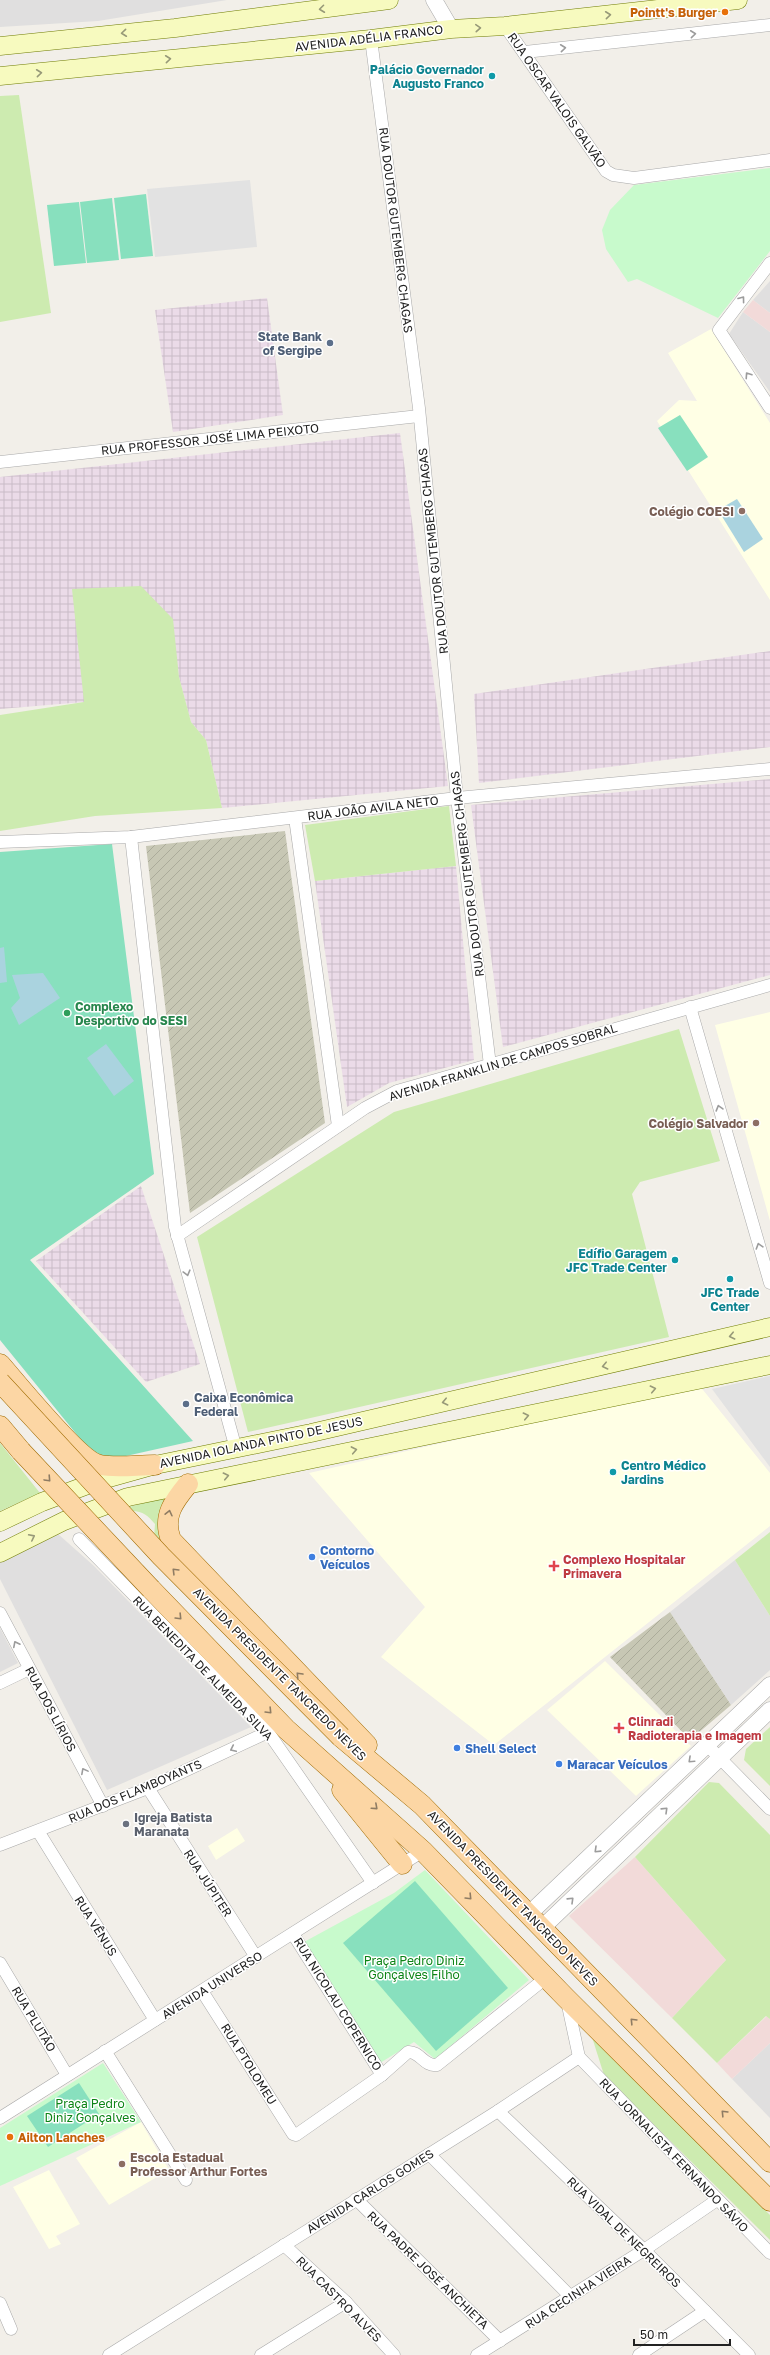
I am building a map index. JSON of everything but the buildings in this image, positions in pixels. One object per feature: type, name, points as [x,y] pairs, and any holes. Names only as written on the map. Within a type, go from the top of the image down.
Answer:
[{"type":"main road","points":[[0,46],[175,28],[389,0]]},
{"type":"main road","name":"AVENIDA ADÉLIA FRANCO","points":[[0,76],[371,39],[451,29],[505,26],[738,0]]},
{"type":"main road","name":"AVENIDA IOLANDA PINTO DE JESUS","points":[[0,1522],[42,1502],[98,1481],[155,1465],[311,1433],[770,1327]]},
{"type":"main road","points":[[0,1364],[46,1418],[90,1461],[100,1465],[155,1465]]},
{"type":"main road","points":[[0,1554],[64,1521],[128,1497],[488,1424],[770,1364]]},
{"type":"main road","name":"AVENIDA PRESIDENTE TANCREDO NEVES","points":[[0,1382],[161,1556],[341,1737],[422,1805],[770,2162]]},
{"type":"main road","points":[[484,1394],[479,1408],[488,1424]]},
{"type":"main road","points":[[0,1426],[21,1451],[152,1589],[312,1753],[402,1864]]},
{"type":"main road","points":[[311,1433],[321,1442],[321,1450],[318,1458]]},
{"type":"main road","points":[[188,1484],[171,1505],[168,1525],[171,1540],[422,1805]]},
{"type":"main road","points":[[312,1753],[341,1776],[423,1851],[566,1998],[770,2202]]},
{"type":"main road","points":[[698,2130],[727,2149],[732,2147],[743,2133]]},
{"type":"main road","points":[[747,2178],[759,2165],[770,2172]]},
{"type":"street","points":[[434,0],[451,29]]},
{"type":"street","points":[[525,52],[770,25]]},
{"type":"street","name":"RUA OSCAR VALOIS GALVÃO","points":[[505,26],[525,52],[606,171],[614,175],[634,178],[770,160]]},
{"type":"street","name":"RUA DOUTOR GUTEMBERG CHAGAS","points":[[371,39],[419,416],[457,798],[490,1064]]},
{"type":"street","points":[[770,263],[719,330],[770,408]]},
{"type":"street","name":"RUA PROFESSOR JOSÉ LIMA PEIXOTO","points":[[0,462],[419,416]]},
{"type":"street","name":"RUA JOÃO AVILA NETO","points":[[0,842],[131,837],[457,798],[770,769]]},
{"type":"street","points":[[295,818],[338,1126]]},
{"type":"street","points":[[131,837],[177,1236],[236,1449]]},
{"type":"street","name":"AVENIDA FRANKLIN DE CAMPOS SOBRAL","points":[[177,1236],[365,1108],[397,1091],[770,985]]},
{"type":"street","points":[[690,1007],[770,1283]]},
{"type":"street","name":"RUA BENEDITA DE ALMEIDA SILVA","points":[[79,1539],[268,1732],[373,1883]]},
{"type":"street","name":"RUA DOS LÍRIOS","points":[[0,1613],[102,1806]]},
{"type":"street","points":[[0,1684],[29,1669]]},
{"type":"street","points":[[536,1921],[707,1745],[770,1685]]},
{"type":"street","points":[[536,1921],[720,1758],[770,1710]]},
{"type":"street","name":"RUA DOS FLAMBOYANTS","points":[[0,1845],[148,1788],[268,1732]]},
{"type":"street","points":[[707,1745],[770,1809]]},
{"type":"street","name":"RUA JÚPITER","points":[[148,1788],[256,1957]]},
{"type":"street","name":"RUA VÊNUS","points":[[38,1831],[155,2020]]},
{"type":"street","name":"AVENIDA UNIVERSO","points":[[0,2118],[423,1851]]},
{"type":"street","name":"RUA NICOLAU COPERNICO","points":[[293,1934],[382,2075]]},
{"type":"street","name":"RUA PLUTÃO","points":[[0,1963],[67,2075]]},
{"type":"street","points":[[382,2075],[410,2051],[428,2064],[437,2065],[547,1977]]},
{"type":"street","name":"RUA PTOLOMEU","points":[[202,1991],[293,2134],[296,2135],[382,2075]]},
{"type":"street","points":[[566,1998],[579,2057]]},
{"type":"street","points":[[105,2051],[186,2180]]},
{"type":"street","name":"AVENIDA CARLOS GOMES","points":[[109,2355],[498,2111],[579,2057]]},
{"type":"street","name":"RUA JORNALISTA FERNANDO SÁVIO","points":[[579,2057],[770,2253]]},
{"type":"street","name":"RUA VIDAL DE NEGREIROS","points":[[498,2111],[644,2250],[749,2355]]},
{"type":"street","points":[[429,2154],[570,2296]]},
{"type":"street","name":"RUA PADRE JOSÉ ANCHIETA","points":[[356,2200],[500,2341]]},
{"type":"street","name":"RUA CECINHA VIEIRA","points":[[477,2355],[644,2250],[717,2200]]},
{"type":"street","name":"RUA CASTRO ALVES","points":[[284,2245],[346,2302],[394,2355]]},
{"type":"street","points":[[261,2355],[346,2302]]},
{"type":"street","points":[[0,2303],[11,2329]]},
{"type":"street","points":[[639,2355],[705,2311]]},
{"type":"shaded area","points":[[0,0],[227,0],[98,21],[0,27]]},
{"type":"shaded area","points":[[250,180],[257,247],[155,257],[147,189]]},
{"type":"shaded area","points":[[770,281],[770,313],[753,300]]},
{"type":"shaded area","points":[[267,298],[283,415],[173,432],[155,310]]},
{"type":"shaded area","points":[[753,300],[770,313],[770,332],[743,312]]},
{"type":"shaded area","points":[[743,312],[770,332],[770,392],[729,334]]},
{"type":"shaded area","name":"Colégio COESI","points":[[711,329],[770,423],[770,600],[657,421],[679,400],[697,401],[668,353]]},
{"type":"shaded area","points":[[400,433],[448,786],[222,808],[206,740],[191,722],[179,677],[84,702],[0,709],[0,477]]},
{"type":"shaded area","points":[[770,651],[770,747],[479,783],[474,694]]},
{"type":"shaded area","points":[[770,779],[770,975],[503,1047],[471,805]]},
{"type":"shaded area","points":[[285,831],[325,1123],[190,1213],[146,846]]},
{"type":"shaded area","points":[[456,866],[474,1060],[389,1083],[347,1107],[315,881]]},
{"type":"shaded area","name":"Colégio Salvador","points":[[770,1012],[770,1221],[715,1025]]},
{"type":"shaded area","points":[[141,1186],[200,1364],[146,1382],[36,1261]]},
{"type":"shaded area","points":[[770,1376],[770,1467],[712,1389]]},
{"type":"shaded area","name":"Complexo Hospitalar Primavera","points":[[699,1385],[770,1473],[770,1526],[494,1745],[381,1657],[425,1607],[309,1473]]},
{"type":"shaded area","points":[[58,1534],[94,1566],[251,1727],[107,1790],[0,1579],[0,1561]]},
{"type":"shaded area","points":[[735,1560],[770,1616],[770,1670],[731,1705],[670,1612]]},
{"type":"shaded area","points":[[670,1612],[731,1705],[690,1740],[610,1657]]},
{"type":"shaded area","points":[[0,1628],[18,1663],[0,1672]]},
{"type":"shaded area","name":"Clinradi Radioterapia e Imagem","points":[[605,1661],[691,1746],[636,1796],[547,1710]]},
{"type":"shaded area","points":[[237,1828],[245,1841],[216,1860],[208,1846]]},
{"type":"shaded area","points":[[635,1857],[726,1960],[672,2018],[569,1916]]},
{"type":"shaded area","points":[[767,2016],[770,2019],[770,2043],[732,2079],[717,2063]]},
{"type":"shaded area","points":[[770,2043],[770,2118],[732,2079]]},
{"type":"shaded area","name":"Escola Estadual Professor Arthur Fortes","points":[[141,2122],[169,2170],[109,2205],[76,2158]]},
{"type":"shaded area","points":[[49,2170],[80,2224],[56,2236],[61,2244],[49,2249],[13,2187]]},
{"type":"green space","points":[[19,95],[51,313],[0,322],[0,96]]},
{"type":"green space","points":[[770,168],[770,251],[718,318],[637,279],[628,282],[606,249],[602,230],[610,210],[634,185]]},
{"type":"green space","points":[[146,194],[153,256],[121,259],[114,198]]},
{"type":"green space","points":[[112,198],[119,260],[87,263],[80,202]]},
{"type":"green space","points":[[79,202],[86,263],[54,266],[47,205]]},
{"type":"green space","points":[[680,415],[708,457],[687,471],[658,428]]},
{"type":"green space","points":[[141,586],[173,619],[179,677],[191,722],[206,740],[222,808],[95,816],[0,831],[0,715],[84,702],[72,589]]},
{"type":"green space","points":[[449,806],[456,866],[315,881],[305,825]]},
{"type":"green space","name":"Complexo Desportivo do SESI","points":[[112,844],[154,1174],[30,1260],[193,1441],[99,1462],[0,1340],[0,852]]},
{"type":"green space","points":[[679,1029],[720,1161],[640,1182],[632,1194],[669,1337],[248,1432],[197,1237],[394,1112]]},
{"type":"green space","points":[[0,1443],[40,1493],[0,1511]]},
{"type":"green space","points":[[170,1496],[163,1537],[160,1543],[154,1537],[155,1524],[145,1514],[132,1511],[129,1507]]},
{"type":"green space","points":[[770,1532],[770,1616],[735,1560]]},
{"type":"green space","points":[[770,1727],[770,1786],[744,1760],[746,1749]]},
{"type":"green space","points":[[709,1782],[719,1783],[770,1835],[770,2019],[766,2016],[717,2063],[672,2018],[726,1960],[635,1857]]},
{"type":"green space","name":"Praça Pedro Diniz Gonçalves Filho","points":[[425,1870],[529,1980],[435,2059],[414,2042],[380,2063],[304,1942],[394,1893]]},
{"type":"green space","points":[[415,1881],[508,1988],[436,2051],[343,1943]]},
{"type":"green space","points":[[591,2034],[770,2215],[770,2240],[604,2075]]},
{"type":"green space","name":"Praça Pedro Diniz Gonçalves","points":[[103,2063],[141,2122],[0,2186],[0,2128]]},
{"type":"green space","points":[[79,2083],[99,2114],[48,2147],[27,2116]]},
{"type":"water","points":[[737,499],[763,539],[744,552],[718,510]]},
{"type":"water","points":[[4,947],[7,982],[0,983],[0,948]]},
{"type":"water","points":[[43,973],[60,998],[19,1025],[11,1008],[20,998],[12,975]]},
{"type":"water","points":[[106,1044],[134,1081],[114,1096],[87,1058]]},
{"type":"place","name":"Pointt's Burger","points":[[725,12]]},
{"type":"place","name":"Palácio Governador Augusto Franco","points":[[492,76]]},
{"type":"place","name":"State Bank of Sergipe","points":[[330,343]]},
{"type":"place","name":"Colégio COESI","points":[[742,511]]},
{"type":"place","name":"Complexo Desportivo do SESI","points":[[67,1013]]},
{"type":"place","name":"Colégio Salvador","points":[[756,1123]]},
{"type":"place","name":"Edífio Garagem JFC Trade Center","points":[[675,1260]]},
{"type":"place","name":"JFC Trade Center","points":[[730,1279]]},
{"type":"place","name":"Caixa Econômica Federal","points":[[186,1404]]},
{"type":"place","name":"Centro Médico Jardins","points":[[613,1472]]},
{"type":"place","name":"Contorno Veículos","points":[[312,1557]]},
{"type":"place","name":"Complexo Hospitalar Primavera","points":[[554,1566]]},
{"type":"place","name":"Clinradi Radioterapia e Imagem","points":[[619,1728]]},
{"type":"place","name":"Shell Select","points":[[457,1748]]},
{"type":"place","name":"Maracar Veículos","points":[[559,1764]]},
{"type":"place","name":"Igreja Batista Maranata","points":[[126,1824]]},
{"type":"place","name":"Ailton Lanches","points":[[10,2137]]},
{"type":"place","name":"Escola Estadual Professor Arthur Fortes","points":[[122,2164]]}]
